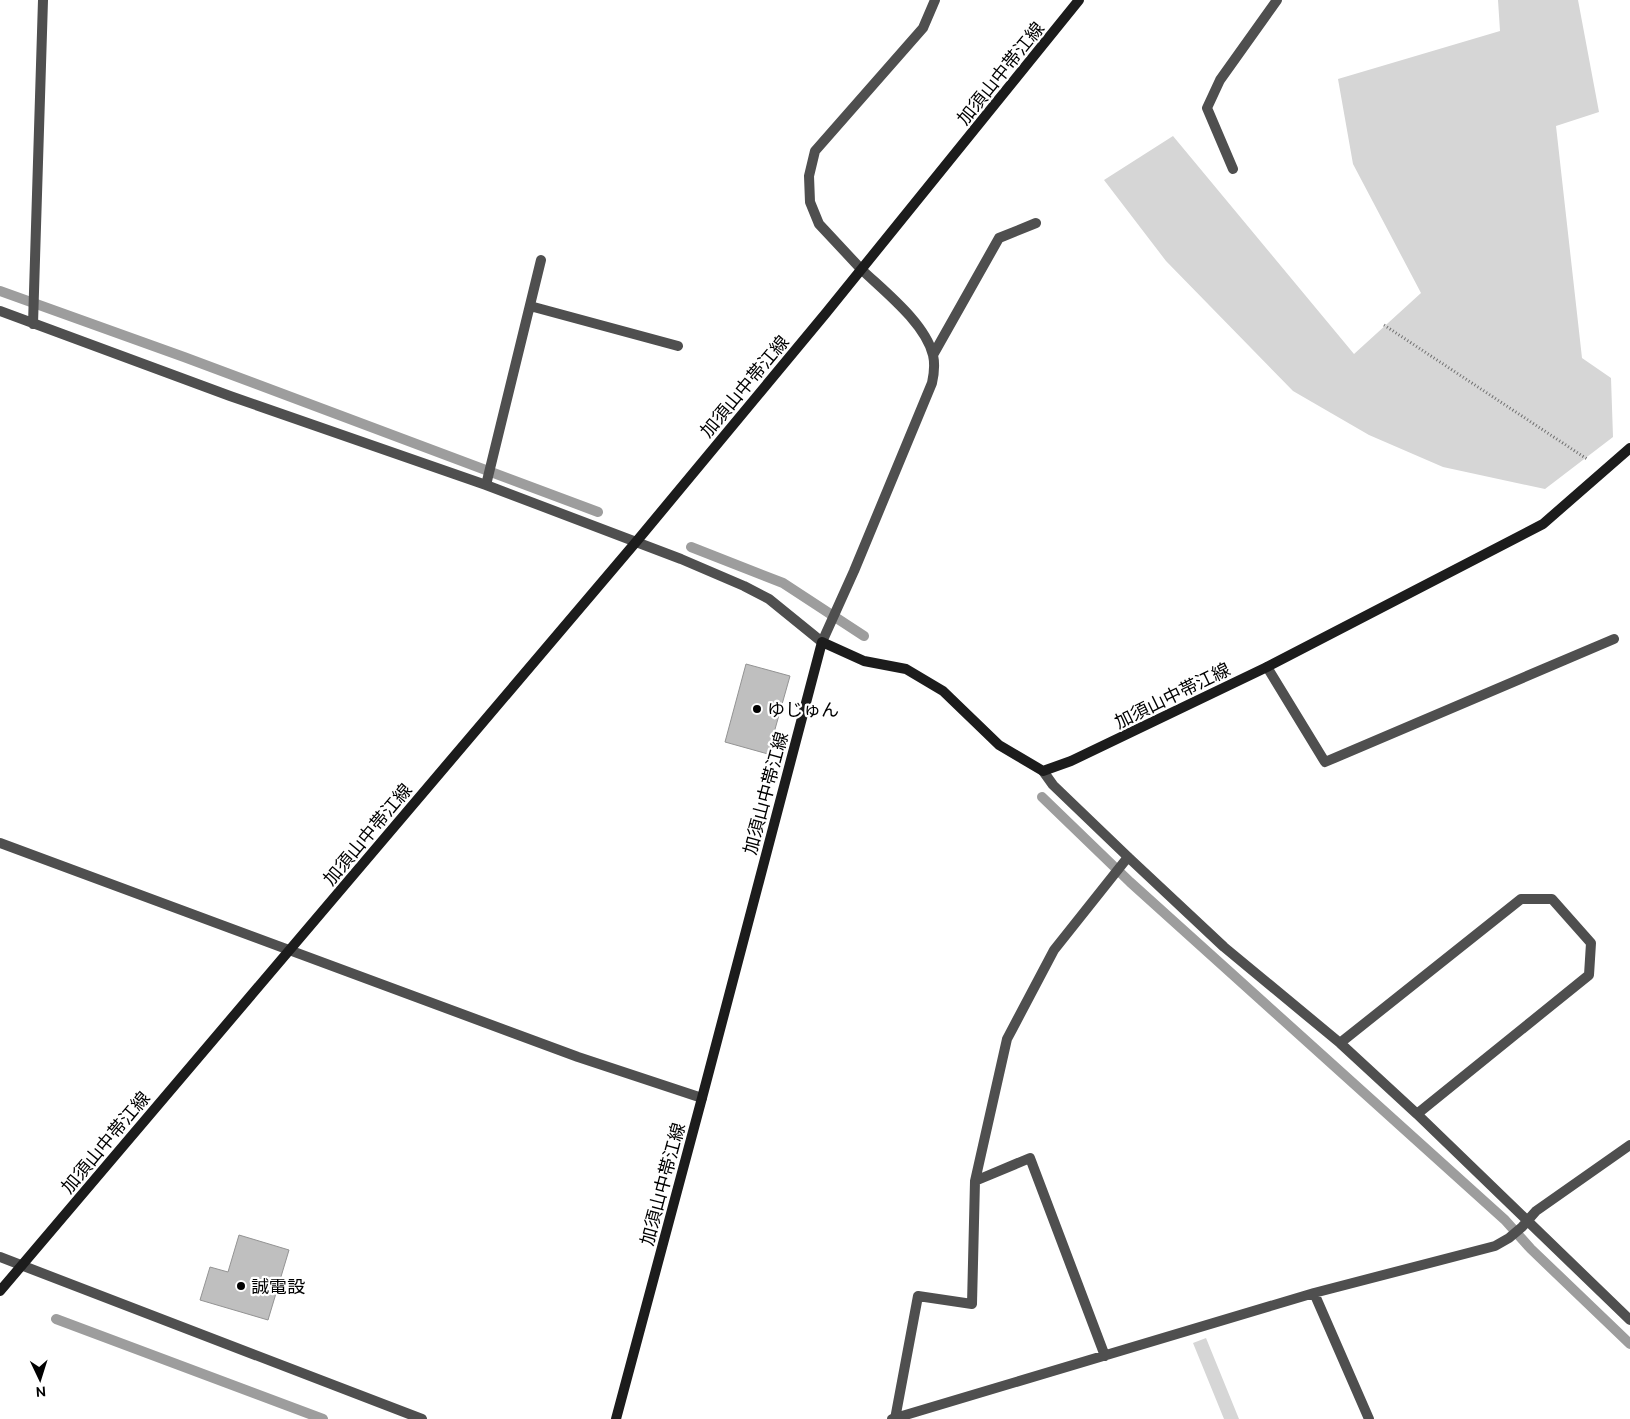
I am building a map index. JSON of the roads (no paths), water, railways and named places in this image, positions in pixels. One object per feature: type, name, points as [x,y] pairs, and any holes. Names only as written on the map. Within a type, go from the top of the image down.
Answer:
[{"type":"main road","name":"加須山中帯江線","points":[[0,1291],[636,542],[1079,0]]},
{"type":"main road","name":"加須山中帯江線","points":[[1043,771],[1071,762],[1267,667],[1542,524],[1630,448]]},
{"type":"main road","name":"加須山中帯江線","points":[[616,1419],[822,642]]},
{"type":"main road","points":[[822,642],[864,661],[906,670],[943,691],[999,745],[1043,771]]},
{"type":"street","points":[[33,324],[43,0]]},
{"type":"street","points":[[0,311],[239,399],[487,481],[744,586],[769,599],[822,642],[837,611],[932,382],[934,369],[933,355],[924,335],[909,316],[819,224],[810,202],[809,176],[815,151],[923,28],[935,0]]},
{"type":"street","points":[[1233,169],[1207,108],[1220,80],[1277,0]]},
{"type":"street","points":[[933,355],[999,238],[1036,223]]},
{"type":"street","points":[[487,481],[541,260]]},
{"type":"street","points":[[530,306],[678,346]]},
{"type":"street","points":[[1267,667],[1325,762],[1614,639]]},
{"type":"street","points":[[1043,771],[1125,861],[1224,947],[1340,1043],[1417,1114],[1525,1224],[1630,1320]]},
{"type":"street","points":[[0,843],[578,1057],[702,1098]]},
{"type":"street","points":[[1125,861],[1054,950],[1007,1039],[975,1181],[972,1304],[918,1296],[894,1419],[1314,1294],[1495,1246],[1509,1238],[1536,1211],[1630,1145]]},
{"type":"street","points":[[1340,1043],[1521,899],[1552,899],[1591,943],[1589,975],[1417,1114]]},
{"type":"street","points":[[975,1181],[1030,1158],[1105,1356]]},
{"type":"street","points":[[0,1257],[422,1419]]},
{"type":"street","points":[[1314,1294],[1369,1419]]},
{"type":"waterway","points":[[0,291],[184,357],[598,512]]},
{"type":"waterway","points":[[691,547],[783,583],[864,636]]},
{"type":"waterway","points":[[1042,797],[1130,882],[1505,1220],[1531,1249],[1630,1344]]},
{"type":"waterway","points":[[56,1319],[323,1419]]},
{"type":"place","name":"ゆじゅん","points":[[757,709]]},
{"type":"place","name":"誠電設","points":[[241,1286]]}]
